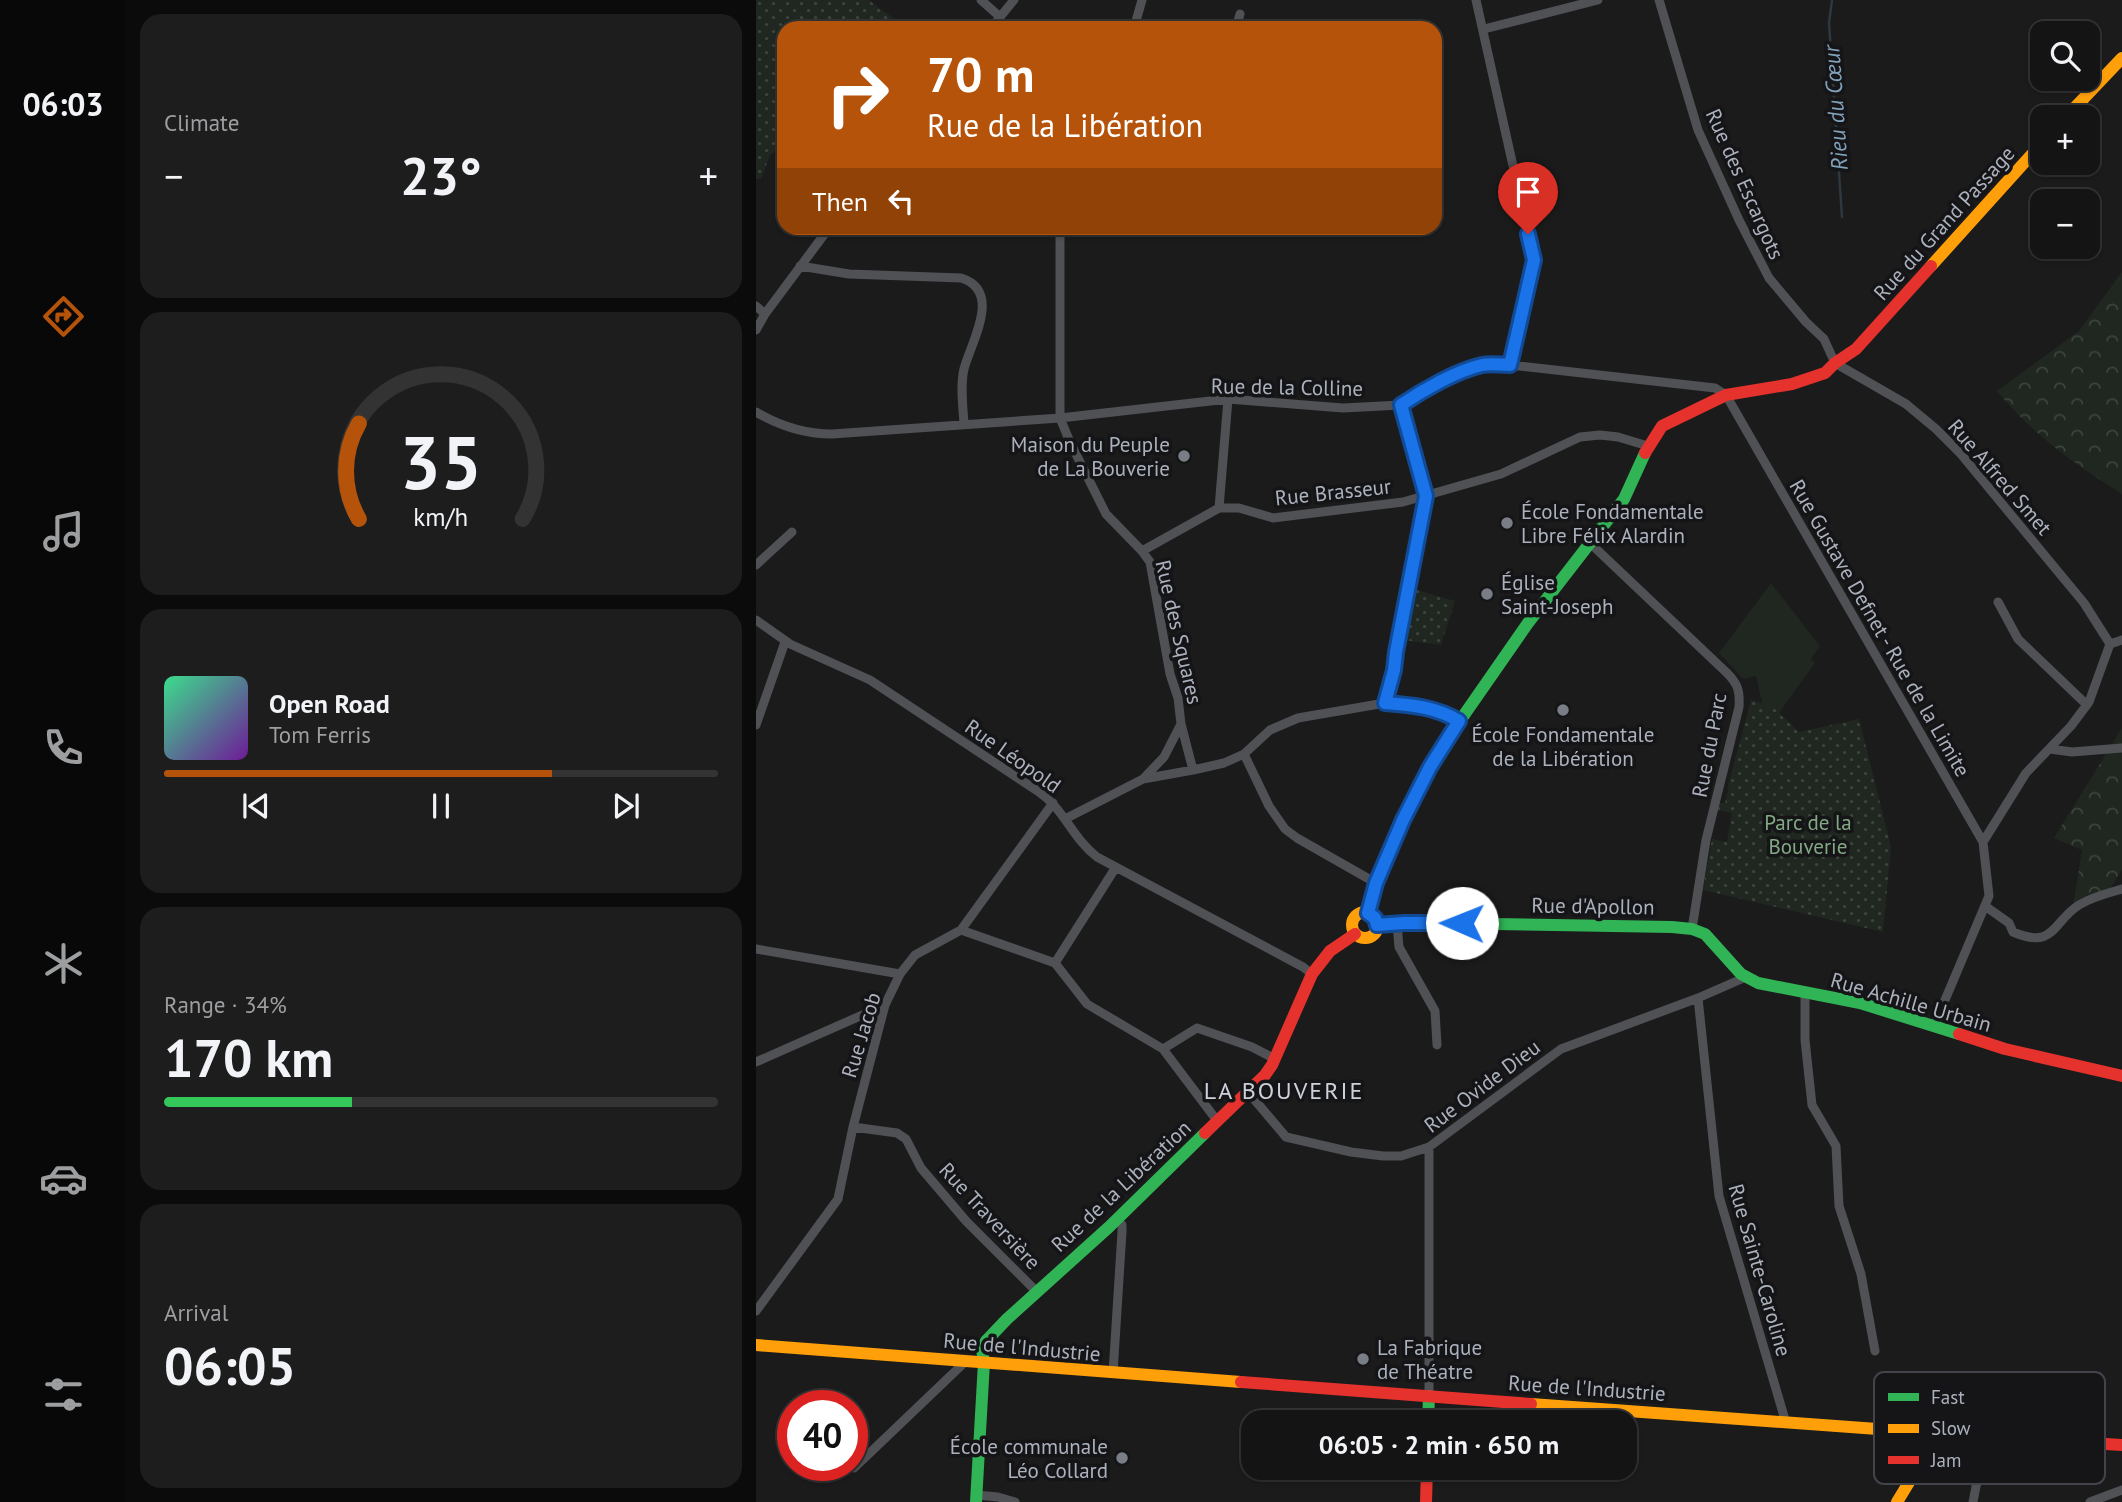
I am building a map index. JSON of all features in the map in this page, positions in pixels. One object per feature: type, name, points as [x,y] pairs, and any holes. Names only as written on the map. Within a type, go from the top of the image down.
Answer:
[{"type":"street","points":[[981,0],[1000,17]]},
{"type":"street","points":[[997,21],[1014,0]]},
{"type":"street","points":[[1136,21],[1142,0]]},
{"type":"street","points":[[1476,0],[1534,260],[1510,365]]},
{"type":"street","points":[[1484,29],[1598,0]]},
{"type":"street","name":"Rue des Escargots","points":[[1659,0],[1698,130],[1739,220],[1769,278],[1824,339],[1835,363]]},
{"type":"street","points":[[1238,21],[1240,13]]},
{"type":"street","points":[[2077,105],[2122,58]]},
{"type":"street","name":"Rue du Grand Passage","points":[[1835,363],[1856,349],[1875,329],[2030,156]]},
{"type":"street","points":[[756,330],[823,235]]},
{"type":"street","points":[[1060,235],[1060,418]]},
{"type":"street","points":[[800,266],[849,274],[961,278],[974,284],[979,289],[982,313],[963,372],[964,424]]},
{"type":"street","points":[[756,306],[765,314]]},
{"type":"street","points":[[1368,913],[1376,883],[1421,783],[1459,721],[1542,603],[1624,499],[1648,446],[1662,426],[1726,395],[1792,384],[1825,373],[1835,363]]},
{"type":"street","name":"Rue Alfred Smet","points":[[1835,363],[1906,404],[1937,429],[2084,603],[2109,644]]},
{"type":"street","name":"Rue de la Colline","points":[[756,412],[791,429],[815,434],[1060,418],[1228,399],[1343,408],[1401,405],[1463,371],[1484,365],[1510,365],[1715,388],[1726,395]]},
{"type":"street","name":"Rue Gustave Defnet - Rue de la Limite","points":[[1726,395],[1983,842],[1989,895],[1934,1026]]},
{"type":"street","points":[[1142,551],[1219,508],[1228,399]]},
{"type":"street","points":[[1385,703],[1394,670],[1426,496],[1401,405]]},
{"type":"street","name":"Rue des Squares","points":[[1060,418],[1106,514],[1150,562],[1181,724],[1164,757],[1143,779],[1065,819]]},
{"type":"street","name":"Rue Brasseur","points":[[1219,508],[1239,508],[1273,518],[1403,502],[1501,474],[1580,437],[1618,437],[1648,446]]},
{"type":"street","points":[[756,565],[792,531]]},
{"type":"street","name":"Rue du Parc","points":[[1591,544],[1737,683],[1740,691],[1739,707],[1699,878],[1692,929]]},
{"type":"street","points":[[1998,602],[2018,639],[2087,705]]},
{"type":"street","name":"Rue Léopold","points":[[756,620],[785,642],[880,687],[1039,792],[1053,803],[1085,847],[1116,867],[1289,961],[1294,961],[1312,974]]},
{"type":"street","points":[[1983,842],[2026,773],[2087,705],[2109,644],[2122,640]]},
{"type":"street","points":[[756,725],[785,642]]},
{"type":"street","points":[[1143,779],[1224,763],[1244,754],[1270,730],[1298,719],[1385,703],[1444,712],[1459,721]]},
{"type":"street","points":[[1181,724],[1193,771]]},
{"type":"street","points":[[2050,749],[2072,752],[2122,748]]},
{"type":"street","points":[[1244,754],[1269,806],[1285,829],[1376,883]]},
{"type":"street","name":"Rue Jacob","points":[[756,1311],[838,1199],[853,1126],[886,1005],[900,974],[915,955],[961,930],[1053,803]]},
{"type":"street","points":[[1055,963],[1116,867]]},
{"type":"street","points":[[1985,906],[2009,923],[2013,932],[2032,939],[2053,932],[2068,914],[2080,905],[2122,889]]},
{"type":"street","points":[[1362,913],[1368,913],[1375,918],[1377,925],[1375,933],[1368,938],[1356,934],[1352,926],[1354,918],[1362,913]]},
{"type":"street","name":"Rue d'Apollon","points":[[1377,925],[1493,923],[1692,929]]},
{"type":"street","points":[[1397,924],[1399,947],[1435,1011],[1437,1045]]},
{"type":"street","points":[[1692,929],[1711,938],[1746,977]]},
{"type":"street","points":[[961,930],[1055,963],[1087,1004],[1163,1049],[1218,1122]]},
{"type":"street","name":"Rue de la Libération","points":[[976,1498],[984,1362],[982,1350],[986,1341],[1037,1291],[1118,1219],[1270,1069],[1312,974],[1330,951],[1356,934]]},
{"type":"street","points":[[756,948],[900,974]]},
{"type":"street","name":"Rue Achille Urbain","points":[[1746,977],[1758,983],[1868,1006],[2026,1054],[2122,1076]]},
{"type":"street","name":"Rue Ovide Dieu","points":[[1248,1092],[1286,1137],[1352,1152],[1401,1156],[1429,1147],[1561,1049],[1698,998],[1746,977]]},
{"type":"street","points":[[1805,992],[1805,1040],[1812,1105],[1836,1146],[1839,1206],[1861,1274],[1875,1350]]},
{"type":"street","name":"Rue Sainte-Caroline","points":[[1698,998],[1719,1196],[1786,1423]]},
{"type":"street","points":[[756,1062],[886,1005]]},
{"type":"street","points":[[1163,1049],[1197,1028],[1252,1047],[1275,1059]]},
{"type":"street","name":"Rue Traversière","points":[[853,1126],[897,1133],[906,1139],[921,1168],[966,1221],[1037,1291]]},
{"type":"street","points":[[1428,1410],[1429,1147]]},
{"type":"street","points":[[1113,1373],[1122,1232],[1118,1219]]},
{"type":"street","name":"Rue de l'Industrie","points":[[756,1345],[1874,1429]]},
{"type":"street","points":[[868,1455],[966,1361]]},
{"type":"street","points":[[1426,1502],[1427,1480]]},
{"type":"street","points":[[1897,1502],[1908,1484]]},
{"type":"street","points":[[1973,1502],[1976,1484]]},
{"type":"street","points":[[2095,1501],[2122,1490]]},
{"type":"street","points":[[976,1498],[999,1497],[1015,1502]]},
{"type":"green space","points":[[756,0],[869,0],[897,21],[777,21],[777,150],[770,155],[761,179],[756,179]]},
{"type":"green space","points":[[2122,272],[2122,494],[2055,448],[2025,422],[1997,391],[2079,331]]},
{"type":"green space","points":[[1771,583],[1820,646],[1811,659],[1815,663],[1779,713],[1799,733],[1727,789],[1751,700],[1762,703],[1756,676],[1743,679],[1719,653]]},
{"type":"green space","points":[[1413,589],[1455,601],[1441,645],[1403,640]]},
{"type":"green space","name":"Parc de la Bouverie","points":[[1751,700],[1774,708],[1799,732],[1859,719],[1891,847],[1883,932],[1703,890],[1712,839],[1727,842],[1732,813],[1718,810],[1719,803],[1725,803]]},
{"type":"green space","points":[[2122,728],[2122,869],[2110,889],[2073,906],[2082,850],[2054,838]]},
{"type":"waterway","name":"Rieu du Cœur","points":[[1832,0],[1829,23],[1842,217]]},
{"type":"traffic: fast","points":[[1368,913],[1376,883],[1403,820],[1439,751],[1528,623],[1624,499],[1645,453]]},
{"type":"traffic: fast","points":[[1377,925],[1430,923],[1692,929],[1705,934],[1741,974],[1758,983],[1860,1003],[1959,1034]]},
{"type":"traffic: fast","points":[[976,1502],[984,1362],[982,1350],[986,1341],[1205,1133]]},
{"type":"traffic: fast","points":[[1428,1410],[1429,1396]]},
{"type":"traffic: slow","points":[[2077,105],[2122,58]]},
{"type":"traffic: slow","points":[[1931,266],[2030,156]]},
{"type":"traffic: slow","points":[[1365,912],[1374,916],[1378,925],[1374,934],[1365,938],[1356,934],[1352,925],[1356,916],[1365,912]]},
{"type":"traffic: slow","points":[[756,1345],[1241,1382]]},
{"type":"traffic: slow","points":[[1531,1404],[1874,1429]]},
{"type":"traffic: slow","points":[[1897,1502],[1908,1484]]},
{"type":"traffic: jam","points":[[1645,453],[1662,426],[1726,395],[1792,384],[1825,373],[1856,349],[1931,266]]},
{"type":"traffic: jam","points":[[1205,1133],[1265,1075],[1272,1065],[1312,974],[1330,951],[1355,934]]},
{"type":"traffic: jam","points":[[1959,1034],[2005,1049],[2122,1076]]},
{"type":"traffic: jam","points":[[1241,1382],[1531,1404]]},
{"type":"traffic: jam","points":[[2105,1444],[2122,1445]]},
{"type":"traffic: jam","points":[[1426,1502],[1427,1480]]},
{"type":"place","name":"Maison du Peuple de La Bouverie","points":[[1184,456]]},
{"type":"place","name":"École Fondamentale Libre Félix Alardin","points":[[1507,523]]},
{"type":"place","name":"Église Saint-Joseph","points":[[1487,594]]},
{"type":"place","name":"École Fondamentale de la Libération","points":[[1563,710]]},
{"type":"place","name":"La Fabrique de Théatre","points":[[1363,1359]]},
{"type":"place","name":"École communale Léo Collard","points":[[1122,1458]]},
{"type":"district","name":"LA BOUVERIE","points":[[1284,1090]]},
{"type":"route","points":[[1462,923],[1377,925],[1375,918],[1368,913],[1376,883],[1403,820],[1439,751],[1459,721],[1444,712],[1417,705],[1385,703],[1394,670],[1426,496],[1401,405],[1463,371],[1484,365],[1510,365],[1534,260],[1528,234]]}]
